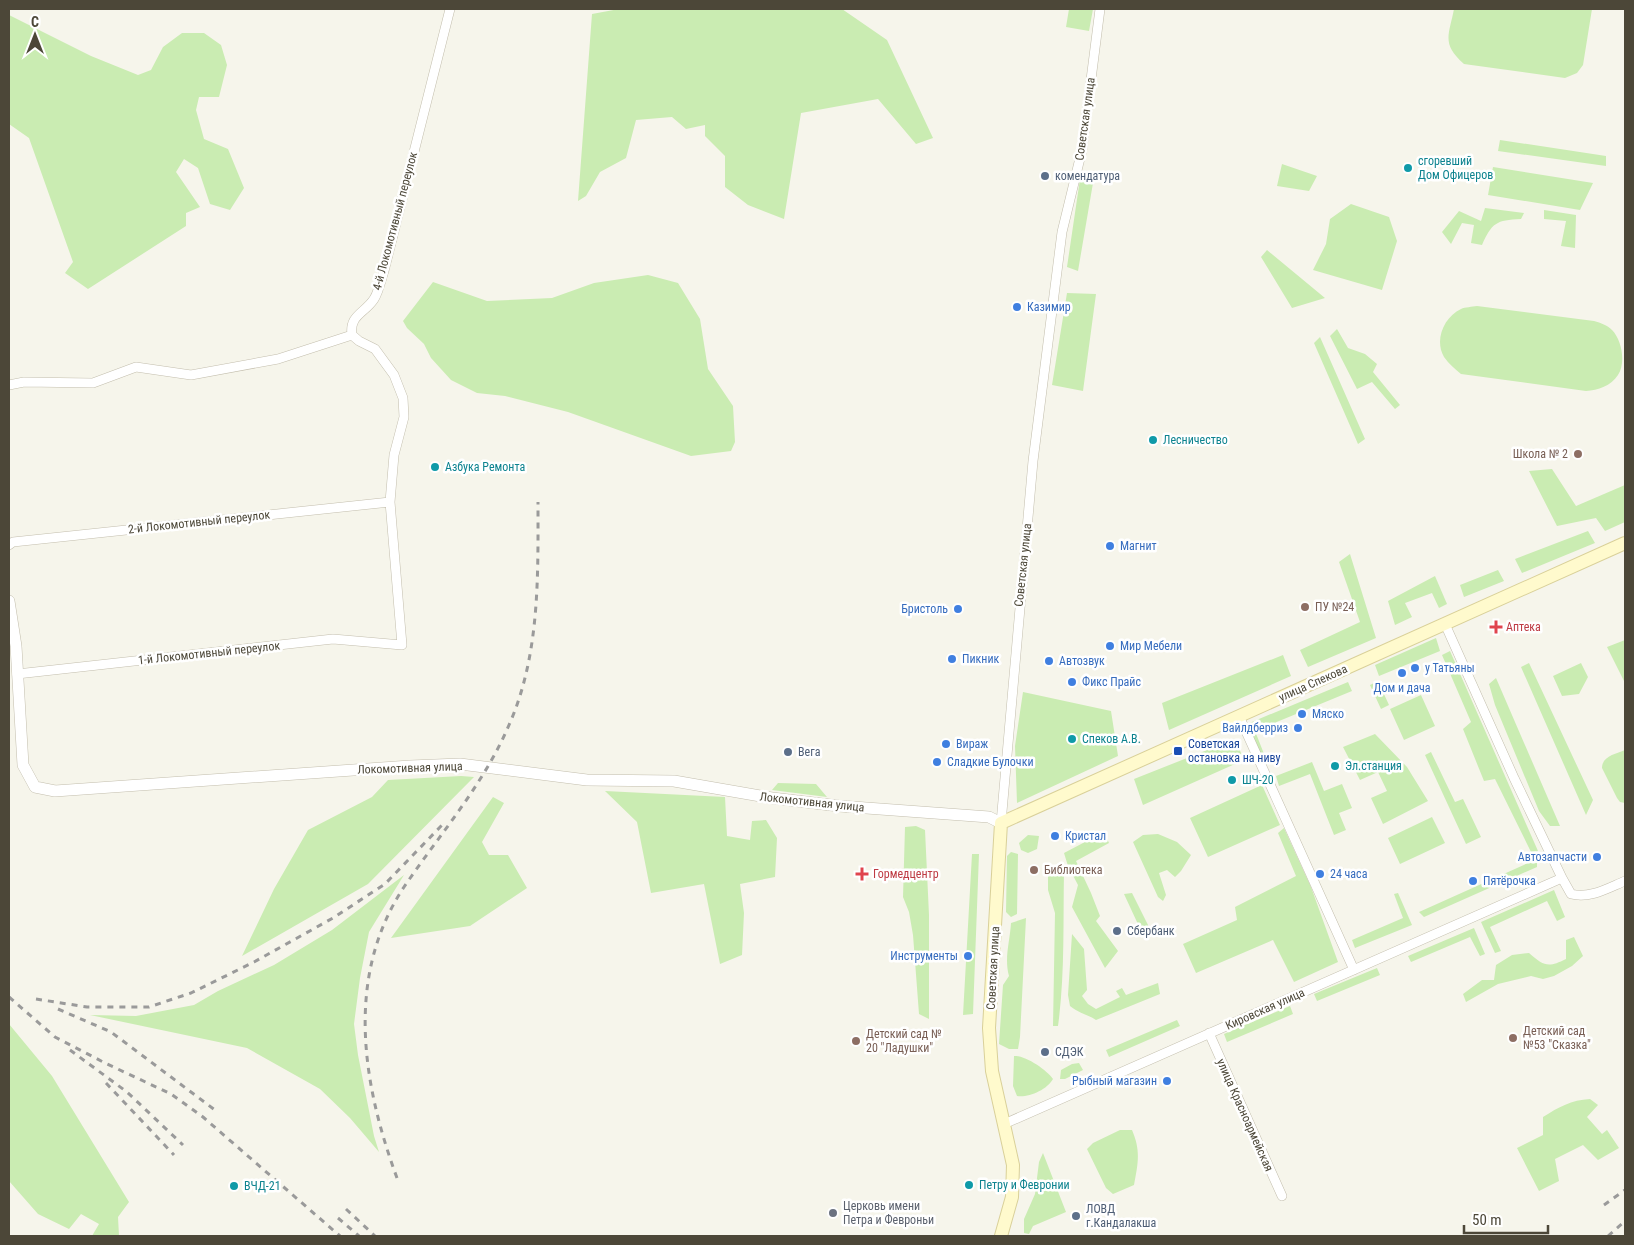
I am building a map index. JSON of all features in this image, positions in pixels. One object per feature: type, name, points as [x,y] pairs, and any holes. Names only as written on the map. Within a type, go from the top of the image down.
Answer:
[{"type":"main road","name":"улица Спекова","points":[[1001,824],[1625,543]]},
{"type":"main road","name":"Советская улица","points":[[1001,824],[990,1028],[992,1070],[1004,1124]]},
{"type":"main road","points":[[1001,1236],[1012,1197],[1014,1165],[1004,1124]]},
{"type":"street","name":"4-й Локомотивный переулок","points":[[352,335],[351,326],[355,318],[375,298],[384,272],[450,9]]},
{"type":"street","name":"Советская улица","points":[[1001,824],[1010,702],[1034,452],[1062,232],[1082,150],[1100,9]]},
{"type":"street","points":[[9,385],[24,382],[93,384],[136,367],[191,375],[278,359],[352,335],[359,342],[375,349],[394,375],[403,398],[404,417],[394,455],[390,502]]},
{"type":"street","name":"2-й Локомотивный переулок","points":[[9,545],[13,542],[390,502]]},
{"type":"street","name":"1-й Локомотивный переулок","points":[[17,674],[333,639],[402,646],[390,502]]},
{"type":"street","name":"Локомотивная улица","points":[[9,601],[16,646],[23,765],[35,787],[55,791],[460,764],[588,780],[674,782],[772,798],[856,807],[989,817],[1001,824]]},
{"type":"street","points":[[1445,624],[1514,778],[1571,894],[1578,896],[1599,892],[1625,881]]},
{"type":"street","points":[[1239,716],[1354,970]]},
{"type":"street","name":"Кировская улица","points":[[1004,1124],[1562,878]]},
{"type":"street","name":"улица Красноармейская","points":[[1209,1033],[1282,1196]]},
{"type":"green space","points":[[619,9],[842,9],[887,40],[933,138],[916,144],[878,99],[801,113],[784,219],[748,205],[725,187],[725,156],[705,136],[705,125],[686,129],[672,117],[636,120],[626,158],[600,172],[586,196],[578,201],[592,14]]},
{"type":"green space","points":[[1069,9],[1093,9],[1089,31],[1066,27]]},
{"type":"green space","points":[[1454,9],[1592,9],[1583,65],[1577,73],[1565,78],[1464,64],[1449,45],[1448,39]]},
{"type":"green space","points":[[9,15],[91,56],[138,75],[151,70],[163,47],[182,33],[204,33],[221,45],[227,65],[219,97],[199,97],[196,110],[204,139],[228,149],[244,188],[230,210],[210,204],[198,168],[184,159],[176,172],[200,207],[186,213],[186,226],[88,289],[65,273],[73,262],[29,138],[9,124]]},
{"type":"green space","points":[[1500,140],[1606,156],[1606,166],[1498,151]]},
{"type":"green space","points":[[1282,164],[1317,176],[1309,191],[1277,186]]},
{"type":"green space","points":[[1493,167],[1593,183],[1580,210],[1488,195]]},
{"type":"green space","points":[[1080,179],[1093,183],[1078,271],[1067,267]]},
{"type":"green space","points":[[1351,204],[1389,217],[1397,241],[1382,290],[1313,270],[1326,244],[1330,219]]},
{"type":"green space","points":[[1485,208],[1524,213],[1521,219],[1506,220],[1492,227],[1482,245],[1471,243],[1474,225],[1462,223],[1451,244],[1442,232],[1459,211],[1481,221]]},
{"type":"green space","points":[[1544,210],[1576,215],[1575,248],[1561,246],[1566,221],[1544,219]]},
{"type":"green space","points":[[1267,250],[1325,298],[1292,308],[1261,257]]},
{"type":"green space","points":[[648,275],[678,283],[700,319],[708,369],[733,406],[735,442],[731,451],[691,456],[568,412],[505,396],[477,393],[451,380],[431,358],[424,344],[407,328],[403,321],[433,282],[487,301],[552,298],[594,283]]},
{"type":"green space","points":[[1067,293],[1096,294],[1083,391],[1052,385]]},
{"type":"green space","points":[[1477,306],[1594,321],[1604,324],[1615,334],[1622,352],[1622,364],[1618,375],[1608,385],[1586,391],[1461,374],[1444,357],[1440,343],[1442,330],[1450,317],[1455,313],[1463,308]]},
{"type":"green space","points":[[1337,329],[1348,348],[1365,354],[1377,364],[1373,372],[1400,405],[1395,409],[1372,382],[1357,389],[1330,336]]},
{"type":"green space","points":[[1320,337],[1365,439],[1358,444],[1314,343]]},
{"type":"green space","points":[[1552,469],[1576,506],[1625,485],[1625,522],[1605,531],[1596,518],[1557,526],[1529,471]]},
{"type":"green space","points":[[1588,531],[1595,543],[1522,573],[1515,559]]},
{"type":"green space","points":[[1350,554],[1376,638],[1308,667],[1300,650],[1360,622],[1339,562]]},
{"type":"green space","points":[[1498,570],[1504,581],[1464,597],[1460,585]]},
{"type":"green space","points":[[1435,576],[1447,604],[1439,608],[1432,593],[1405,603],[1412,617],[1395,625],[1388,601]]},
{"type":"green space","points":[[1436,638],[1440,651],[1379,676],[1375,665]]},
{"type":"green space","points":[[1625,640],[1625,681],[1624,681],[1607,647]]},
{"type":"green space","points":[[1450,651],[1538,851],[1531,852],[1495,779],[1484,781],[1463,729],[1471,722],[1442,655]]},
{"type":"green space","points":[[1283,655],[1291,676],[1169,730],[1162,703]]},
{"type":"green space","points":[[1529,663],[1593,800],[1586,815],[1521,667]]},
{"type":"green space","points":[[1581,663],[1588,677],[1579,694],[1562,696],[1553,676]]},
{"type":"green space","points":[[1496,678],[1560,826],[1550,826],[1539,811],[1495,705],[1489,684]]},
{"type":"green space","points":[[1378,681],[1389,705],[1381,709],[1370,685]]},
{"type":"green space","points":[[1348,682],[1352,691],[1255,731],[1268,764],[1264,765],[1247,724]]},
{"type":"green space","points":[[1023,692],[1111,711],[1118,756],[1017,803],[1015,746]]},
{"type":"green space","points":[[1421,695],[1435,726],[1404,740],[1390,709]]},
{"type":"green space","points":[[1375,734],[1407,767],[1428,801],[1383,824],[1371,798],[1387,791],[1378,772],[1360,780],[1343,747]]},
{"type":"green space","points":[[1235,739],[1244,760],[1143,805],[1134,779]]},
{"type":"green space","points":[[1625,750],[1625,803],[1620,802],[1617,798],[1602,768],[1607,758]]},
{"type":"green space","points":[[1431,752],[1455,802],[1463,799],[1481,837],[1466,844],[1425,755]]},
{"type":"green space","points":[[1312,762],[1324,791],[1342,784],[1352,808],[1339,813],[1346,830],[1334,835],[1310,774],[1279,786],[1276,776]]},
{"type":"green space","points":[[474,777],[368,884],[242,956],[274,889],[308,830],[372,797],[388,780]]},
{"type":"green space","points":[[778,783],[816,784],[827,797],[772,790]]},
{"type":"green space","points":[[1262,785],[1280,825],[1208,857],[1190,818]]},
{"type":"green space","points":[[605,791],[725,797],[727,836],[750,840],[752,821],[766,820],[777,838],[775,877],[740,884],[744,913],[742,955],[720,964],[704,884],[651,893],[637,822]]},
{"type":"green space","points":[[493,797],[504,803],[482,842],[489,855],[508,855],[527,888],[470,926],[391,938]]},
{"type":"green space","points":[[1432,817],[1445,843],[1400,864],[1388,838]]},
{"type":"green space","points":[[916,826],[925,830],[929,915],[929,1019],[919,1014],[913,935],[909,912],[903,897],[905,827]]},
{"type":"green space","points":[[1284,828],[1311,887],[1338,962],[1294,982],[1273,940],[1196,973],[1183,944],[1237,920],[1235,907],[1296,876],[1278,833]]},
{"type":"green space","points":[[1104,832],[1109,843],[1076,861],[1100,916],[1096,921],[1118,951],[1105,968],[1072,907],[1078,885],[1068,866],[1064,853]]},
{"type":"green space","points":[[1158,834],[1177,842],[1191,855],[1175,877],[1167,870],[1159,873],[1166,895],[1163,901],[1158,897],[1133,842],[1143,835]]},
{"type":"green space","points":[[1028,835],[1039,836],[1037,849],[1028,853],[1021,850],[1019,843]]},
{"type":"green space","points":[[1011,852],[1018,854],[1017,914],[1011,917],[1006,912],[1007,856]]},
{"type":"green space","points":[[972,854],[979,854],[973,1014],[963,1015]]},
{"type":"green space","points":[[1537,859],[1537,867],[1424,917],[1419,912]]},
{"type":"green space","points":[[1054,866],[1064,871],[1063,968],[1058,1026],[1053,1026],[1055,913],[1048,890],[1048,873]]},
{"type":"green space","points":[[404,875],[369,932],[354,1024],[358,1055],[374,1136],[379,1152],[350,1118],[320,1089],[247,1048],[90,1015],[136,1016],[194,1005],[218,991],[274,965],[332,930]]},
{"type":"green space","points":[[1554,890],[1565,917],[1557,921],[1547,901],[1490,927],[1501,951],[1495,953],[1481,922]]},
{"type":"green space","points":[[1132,893],[1150,929],[1143,935],[1124,894]]},
{"type":"green space","points":[[1398,893],[1412,925],[1355,948],[1352,940],[1403,918],[1394,894]]},
{"type":"green space","points":[[1026,918],[1020,1037],[1018,1049],[1009,1049],[999,1044],[1003,985],[1009,976],[1007,956],[1011,923]]},
{"type":"green space","points":[[1474,928],[1485,954],[1480,956],[1470,937],[1411,962],[1408,956]]},
{"type":"green space","points":[[1072,934],[1084,949],[1087,990],[1082,996],[1088,1004],[1096,1009],[1120,997],[1116,991],[1122,988],[1126,995],[1158,983],[1160,994],[1096,1020],[1070,1006],[1068,995]]},
{"type":"green space","points":[[1574,937],[1583,956],[1572,966],[1554,976],[1543,979],[1531,976],[1498,984],[1466,1002],[1463,994],[1482,980],[1494,980],[1496,965],[1512,955],[1529,953],[1543,963],[1555,964],[1566,959],[1566,940]]},
{"type":"green space","points":[[1377,968],[1380,975],[1317,1001],[1314,994]]},
{"type":"green space","points":[[1290,1006],[1293,1014],[1227,1042],[1224,1034]]},
{"type":"green space","points":[[1177,1020],[1180,1026],[1109,1057],[1106,1050]]},
{"type":"green space","points":[[9,1024],[52,1076],[129,1202],[118,1217],[119,1236],[92,1236],[99,1224],[81,1214],[69,1229],[38,1214],[9,1181]]},
{"type":"green space","points":[[1014,1056],[1019,1056],[1035,1064],[1046,1071],[1053,1079],[1046,1087],[1037,1092],[1026,1096],[1017,1096],[1013,1086]]},
{"type":"green space","points":[[1079,1063],[1083,1070],[1065,1079],[1060,1079],[1061,1070],[1072,1064]]},
{"type":"green space","points":[[1590,1099],[1598,1105],[1587,1117],[1602,1134],[1607,1130],[1619,1148],[1598,1160],[1583,1145],[1555,1159],[1559,1181],[1539,1191],[1517,1148],[1543,1135],[1543,1117],[1565,1105]]},
{"type":"green space","points":[[1120,1130],[1132,1130],[1137,1144],[1137,1163],[1134,1185],[1113,1194],[1106,1188],[1087,1149],[1093,1143]]},
{"type":"green space","points":[[1043,1153],[1066,1212],[1033,1226],[1029,1234],[1024,1233],[1024,1219],[1035,1194],[1039,1162]]},
{"type":"railway","points":[[397,1178],[375,1105],[368,1068],[365,1030],[367,993],[373,957],[385,921],[404,887],[461,808],[487,768],[499,747],[519,698],[527,671],[535,615],[538,559],[538,502]]},
{"type":"railway","points":[[36,999],[87,1007],[149,1007],[191,993],[254,962],[333,918],[385,884],[444,823]]},
{"type":"railway","points":[[9,997],[55,1037],[171,1094],[203,1117],[340,1236]]},
{"type":"railway","points":[[58,1009],[111,1032],[215,1110]]},
{"type":"railway","points":[[70,1050],[127,1092],[183,1145]]},
{"type":"railway","points":[[106,1083],[174,1155]]},
{"type":"railway","points":[[1604,1205],[1625,1190]]},
{"type":"railway","points":[[346,1209],[375,1236]]},
{"type":"railway","points":[[338,1218],[359,1236]]},
{"type":"railway","points":[[1608,1236],[1625,1221]]},
{"type":"place","name":"сгоревший Дом Офицеров","points":[[1408,168]]},
{"type":"place","name":"комендатура","points":[[1045,176]]},
{"type":"place","name":"Казимир","points":[[1017,307]]},
{"type":"place","name":"Лесничество","points":[[1153,440]]},
{"type":"place","name":"Школа № 2","points":[[1578,454]]},
{"type":"place","name":"Азбука Ремонта","points":[[435,467]]},
{"type":"place","name":"Магнит","points":[[1110,546]]},
{"type":"place","name":"ПУ №24","points":[[1305,607]]},
{"type":"place","name":"Бристоль","points":[[958,609]]},
{"type":"place","name":"Аптека","points":[[1496,627]]},
{"type":"place","name":"Мир Мебели","points":[[1110,646]]},
{"type":"place","name":"Пикник","points":[[952,659]]},
{"type":"place","name":"Автозвук","points":[[1049,661]]},
{"type":"place","name":"у Татьяны","points":[[1415,668]]},
{"type":"place","name":"Дом и дача","points":[[1402,673]]},
{"type":"place","name":"Фикс Прайс","points":[[1072,682]]},
{"type":"place","name":"Мяско","points":[[1302,714]]},
{"type":"place","name":"Вайлдберриз","points":[[1298,728]]},
{"type":"place","name":"Спеков А.В.","points":[[1072,739]]},
{"type":"place","name":"Вираж","points":[[946,744]]},
{"type":"place","name":"Советская остановка на ниву","points":[[1178,751]]},
{"type":"place","name":"Вега","points":[[788,752]]},
{"type":"place","name":"Сладкие Булочки","points":[[937,762]]},
{"type":"place","name":"Эл.станция","points":[[1335,766]]},
{"type":"place","name":"ШЧ-20","points":[[1232,780]]},
{"type":"place","name":"Кристал","points":[[1055,836]]},
{"type":"place","name":"Автозапчасти","points":[[1597,857]]},
{"type":"place","name":"Библиотека","points":[[1034,870]]},
{"type":"place","name":"Гормедцентр","points":[[862,874]]},
{"type":"place","name":"24 часа","points":[[1320,874]]},
{"type":"place","name":"Пятёрочка","points":[[1473,881]]},
{"type":"place","name":"Сбербанк","points":[[1117,931]]},
{"type":"place","name":"Инструменты","points":[[968,956]]},
{"type":"place","name":"Детский сад №53 \"Сказка\"","points":[[1513,1038]]},
{"type":"place","name":"Детский сад № 20 \"Ладушки\"","points":[[856,1041]]},
{"type":"place","name":"СДЭК","points":[[1045,1052]]},
{"type":"place","name":"Рыбный магазин","points":[[1167,1081]]},
{"type":"place","name":"Петру и Февронии","points":[[969,1185]]},
{"type":"place","name":"ВЧД-21","points":[[234,1186]]},
{"type":"place","name":"Церковь имени Петра и Февроньи","points":[[833,1213]]},
{"type":"place","name":"ЛОВД г.Кандалакша","points":[[1076,1216]]}]
